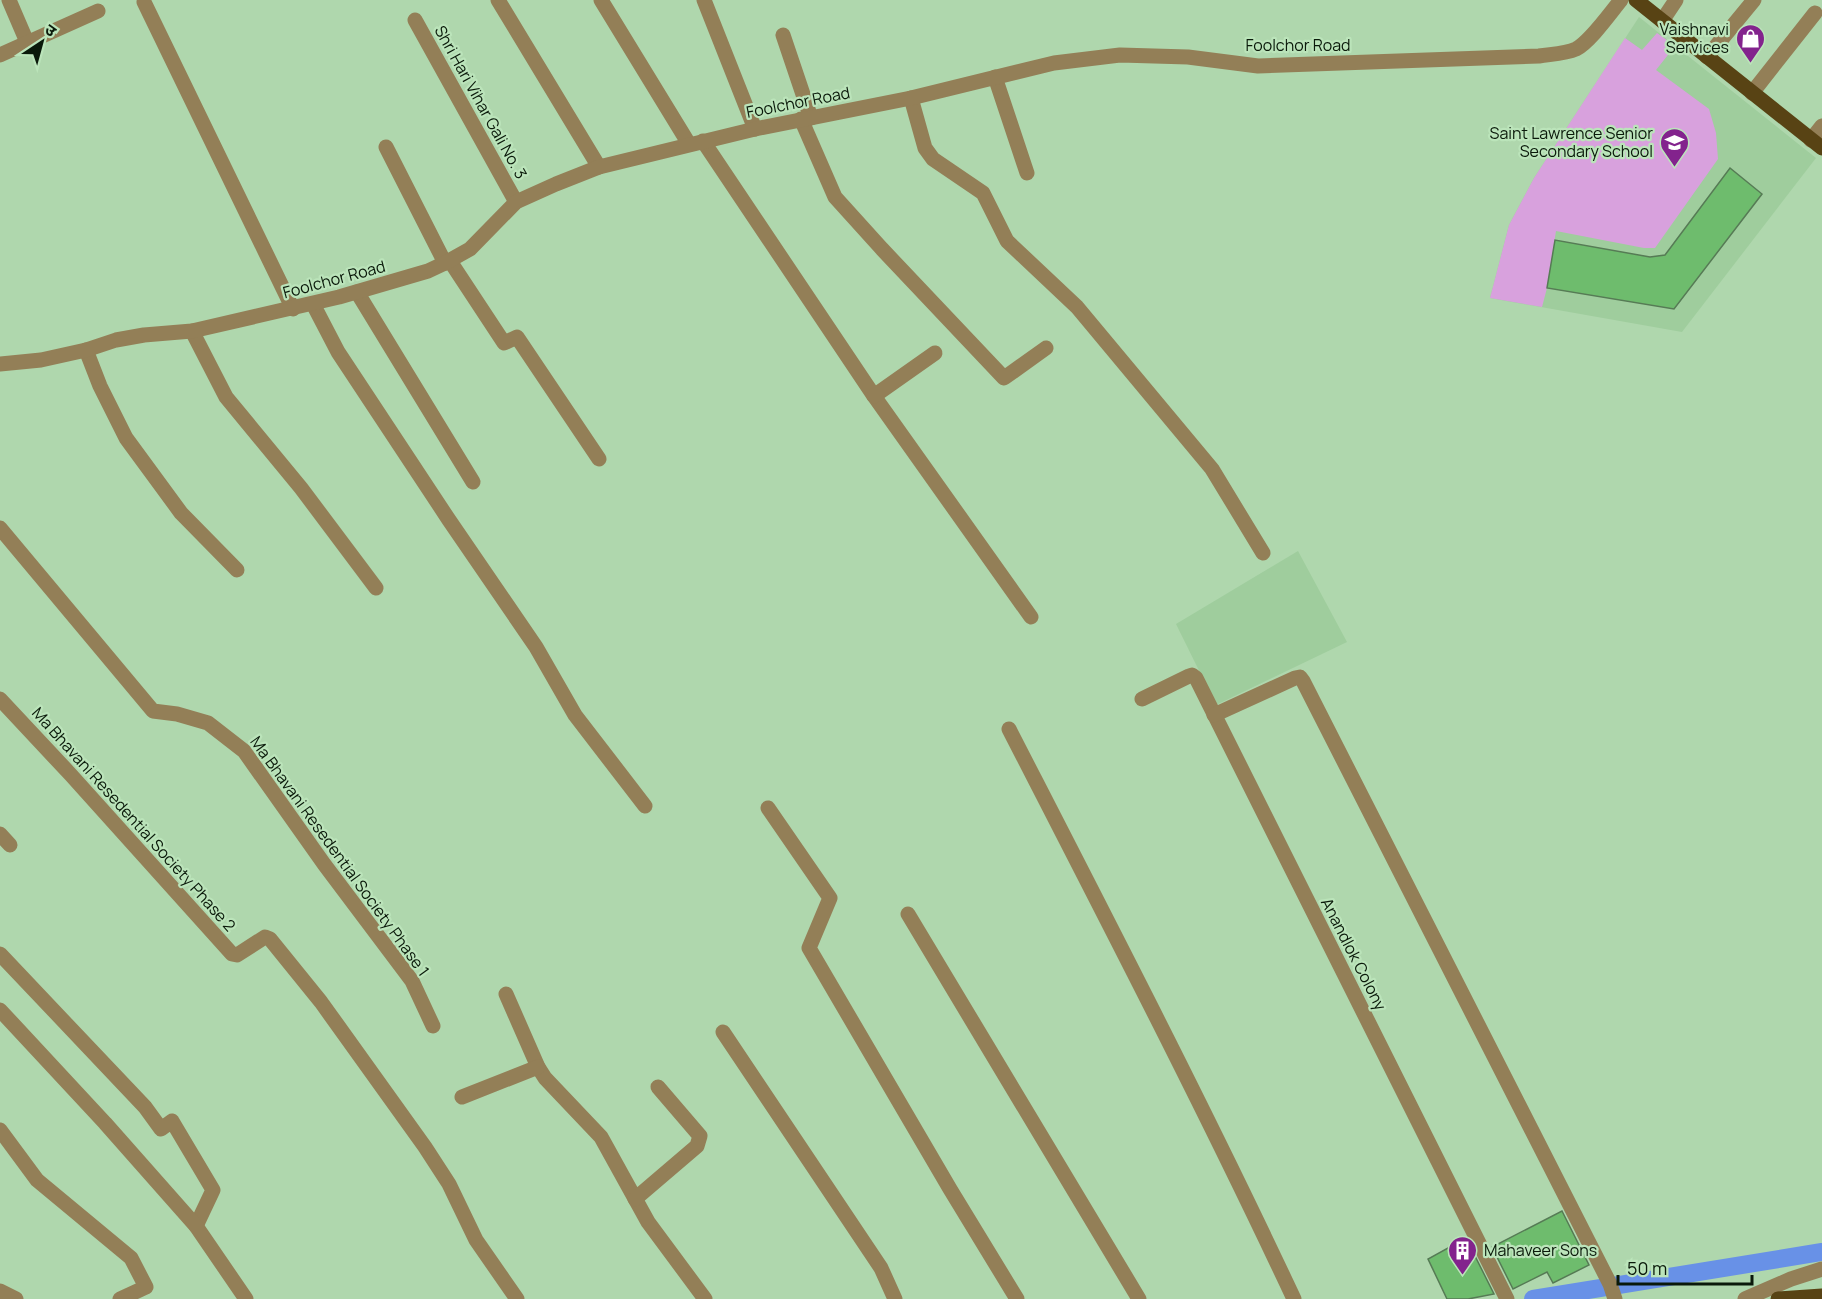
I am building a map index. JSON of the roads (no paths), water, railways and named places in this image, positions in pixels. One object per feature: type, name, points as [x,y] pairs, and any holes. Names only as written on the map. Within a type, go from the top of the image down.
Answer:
[{"type":"main road","points":[[1636,0],[1816,144]]},
{"type":"main road","points":[[1778,1299],[1822,1296]]},
{"type":"street","points":[[9,0],[27,42]]},
{"type":"street","points":[[498,0],[598,167]]},
{"type":"street","points":[[601,0],[696,142],[1031,616]]},
{"type":"street","points":[[704,0],[754,129]]},
{"type":"street","name":"Foolchor Road","points":[[0,364],[41,360],[126,338],[192,331],[313,304],[428,271],[470,249],[516,202],[598,167],[696,142],[911,98],[1054,63],[1120,55],[1188,57],[1258,66],[1539,56],[1564,53],[1578,48],[1586,41],[1621,0]]},
{"type":"street","points":[[1662,21],[1676,0]]},
{"type":"street","points":[[1707,57],[1754,0]]},
{"type":"street","points":[[144,2],[293,309]]},
{"type":"street","points":[[0,55],[98,11]]},
{"type":"street","points":[[1752,93],[1815,13]]},
{"type":"street","name":"Shri Hari Vihar Gali No. 3","points":[[415,20],[516,202]]},
{"type":"street","points":[[783,35],[806,119],[835,197],[1004,378],[1046,348]]},
{"type":"street","points":[[995,77],[1027,173]]},
{"type":"street","points":[[911,98],[925,148],[933,159],[983,193],[1007,242],[1077,307],[1212,469],[1263,553]]},
{"type":"street","points":[[1816,144],[1822,126]]},
{"type":"street","points":[[386,147],[448,262],[504,343],[517,337],[599,459]]},
{"type":"street","points":[[357,292],[473,482]]},
{"type":"street","points":[[313,304],[338,352],[448,520],[536,647],[575,715],[645,806]]},
{"type":"street","points":[[192,331],[226,397],[301,488],[376,588]]},
{"type":"street","points":[[86,350],[100,386],[126,438],[181,513],[237,570]]},
{"type":"street","points":[[874,396],[935,353]]},
{"type":"street","name":"Ma Bhavani Resedential Society Phase 1","points":[[0,528],[153,711],[177,714],[208,723],[244,751],[412,981],[433,1026]]},
{"type":"street","name":"Anandlok Colony","points":[[1142,699],[1192,675],[1196,678],[1507,1299]]},
{"type":"street","points":[[1214,715],[1295,678],[1300,677],[1303,681],[1612,1291]]},
{"type":"street","name":"Ma Bhavani Resedential Society Phase 2","points":[[0,699],[232,954],[237,955],[265,937],[270,939],[321,1002],[425,1147],[449,1184],[476,1240],[517,1299]]},
{"type":"street","points":[[1009,729],[1132,968],[1240,1184],[1294,1299]]},
{"type":"street","points":[[768,808],[830,898],[809,948],[1017,1299]]},
{"type":"street","points":[[908,914],[1139,1299]]},
{"type":"street","points":[[0,954],[145,1107],[161,1129],[172,1121],[213,1190],[196,1226]]},
{"type":"street","points":[[506,994],[545,1078],[601,1137],[648,1222],[705,1299]]},
{"type":"street","points":[[0,1010],[196,1226],[246,1299]]},
{"type":"street","points":[[723,1032],[881,1268],[895,1299]]},
{"type":"street","points":[[462,1097],[538,1067]]},
{"type":"street","points":[[635,1199],[696,1146],[700,1136],[658,1088]]},
{"type":"street","points":[[0,1130],[37,1179],[131,1258],[146,1287],[120,1299]]},
{"type":"street","points":[[1745,1299],[1791,1279],[1822,1269]]},
{"type":"street","points":[[0,1291],[16,1299]]},
{"type":"waterway","points":[[1533,1299],[1822,1252]]},
{"type":"place","name":"Vaishnavi Services","points":[[1750,64]]},
{"type":"place","name":"Saint Lawrence Senior Secondary School","points":[[1674,168]]},
{"type":"place","name":"Mahaveer Sons","points":[[1463,1276]]}]
